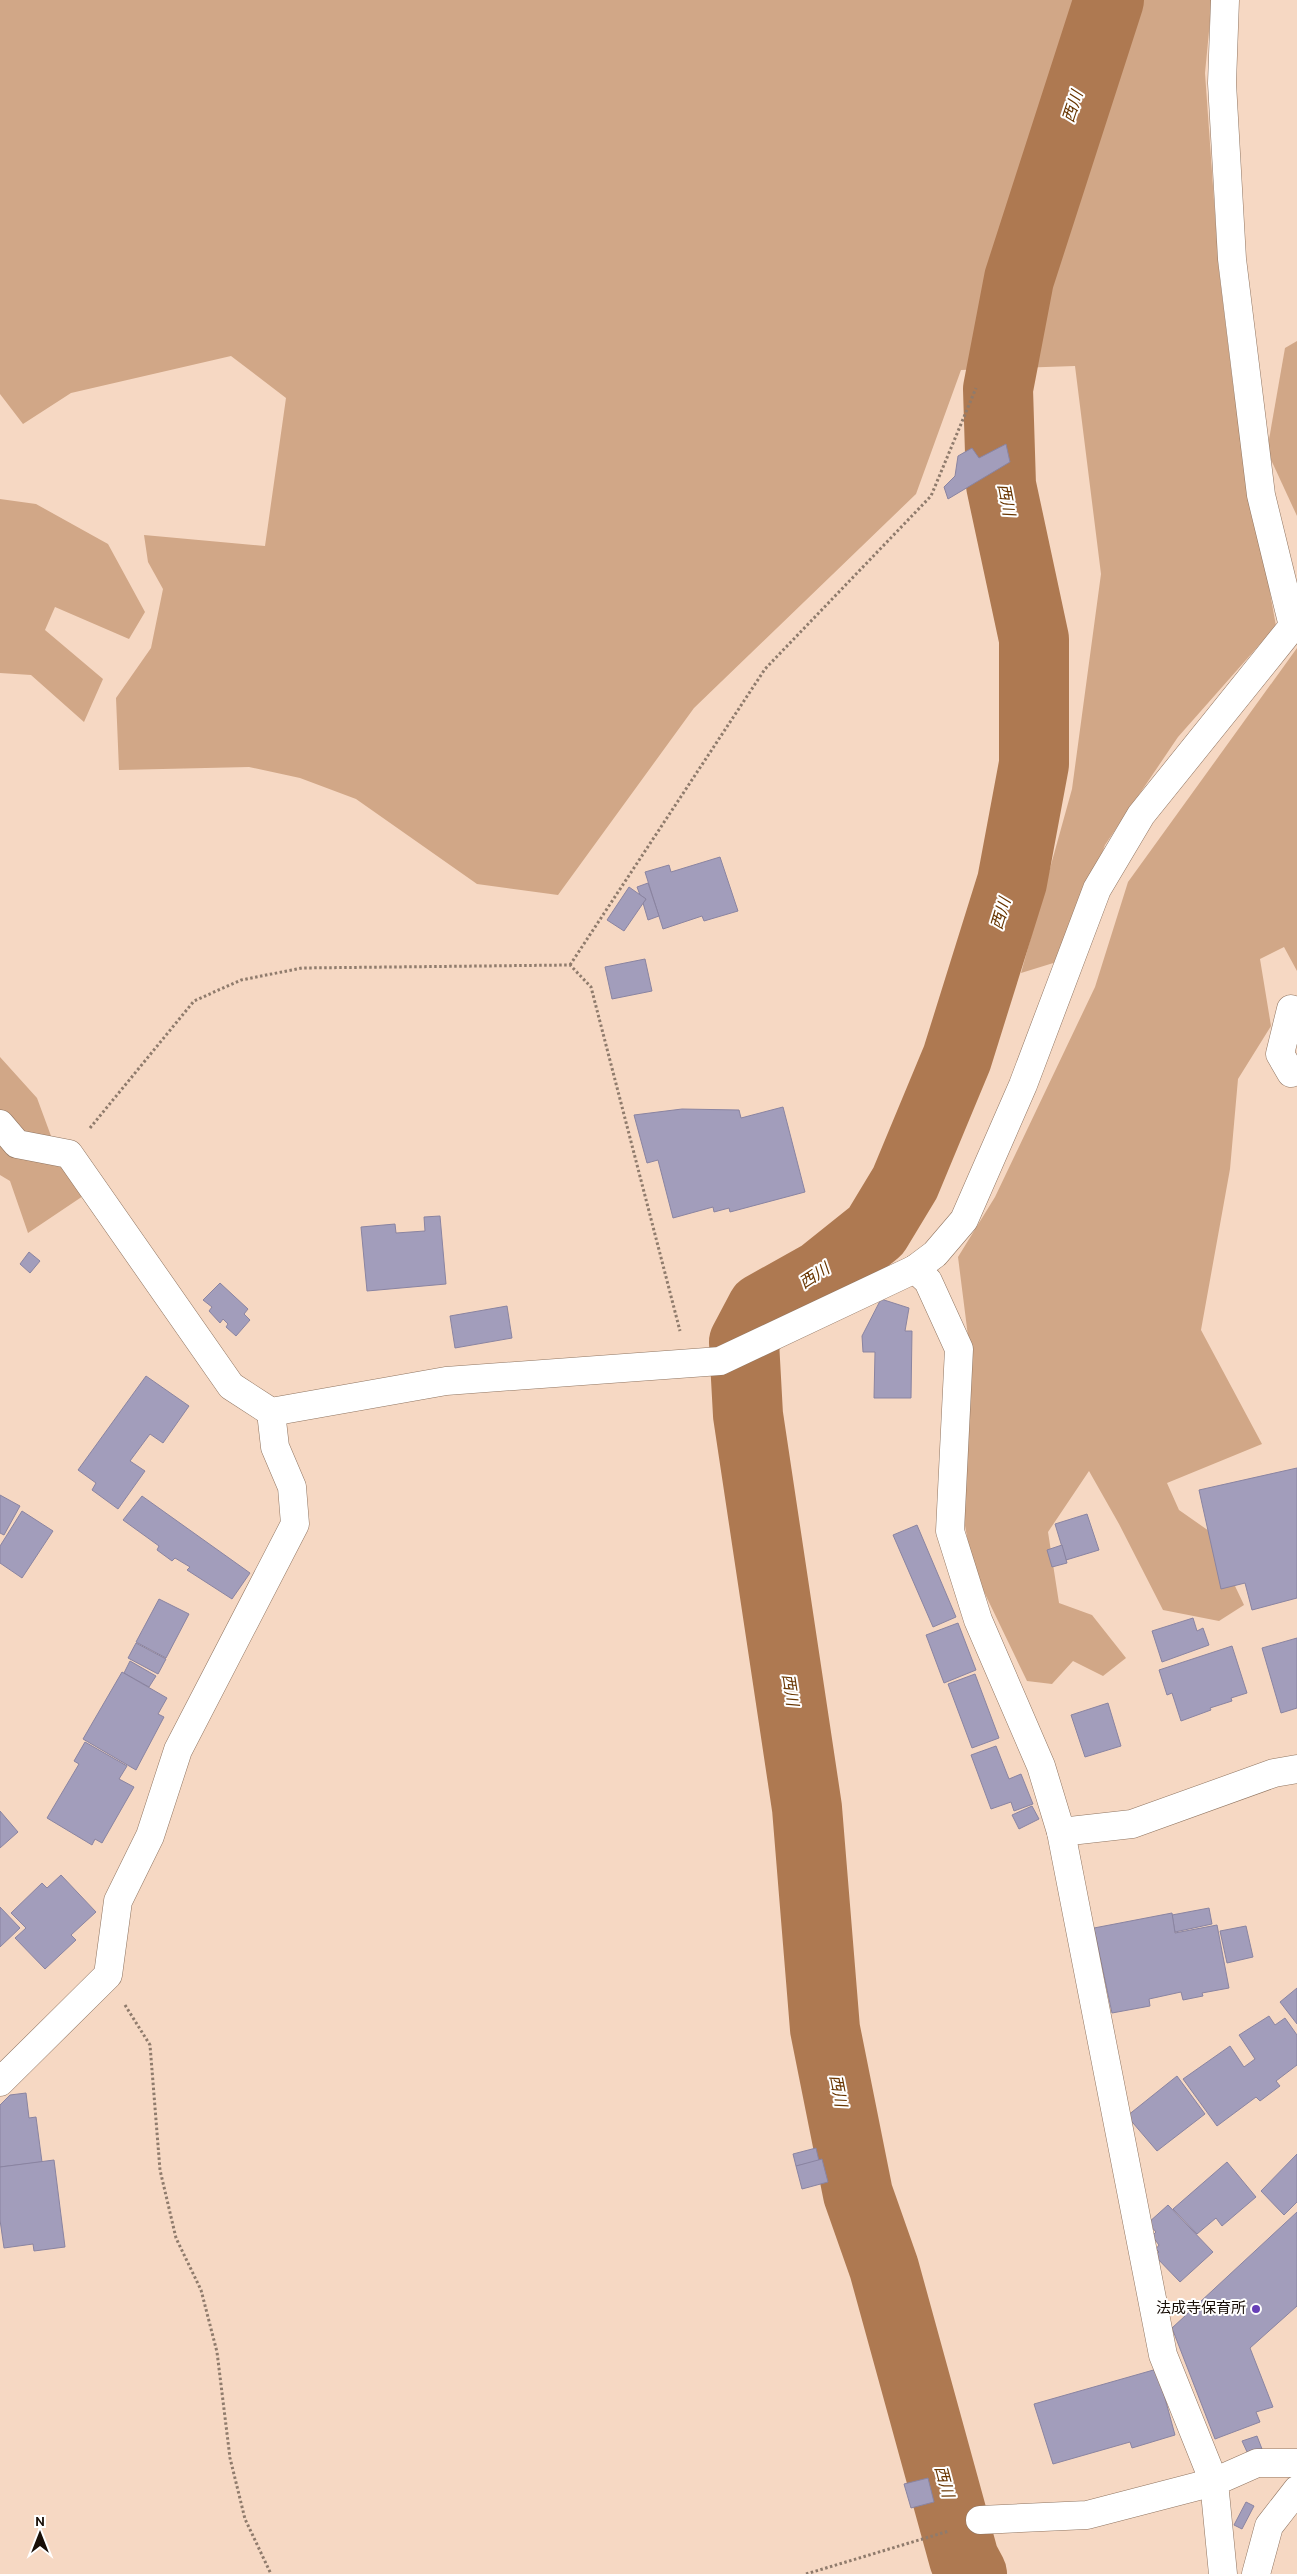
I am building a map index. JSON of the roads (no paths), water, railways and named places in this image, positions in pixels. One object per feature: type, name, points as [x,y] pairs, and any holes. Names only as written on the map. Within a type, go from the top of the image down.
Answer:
[{"type":"street","points":[[0,1124],[17,1144],[69,1154],[231,1386],[271,1412],[446,1381],[720,1361],[915,1269],[935,1254],[964,1220],[1023,1084],[1096,889],[1141,815],[1293,626],[1261,495],[1232,259],[1222,83],[1225,0]]},
{"type":"street","points":[[1291,1009],[1280,1054],[1291,1073],[1297,1070]]},
{"type":"street","points":[[915,1269],[928,1281],[959,1349],[950,1532],[978,1620],[1042,1766],[1061,1832],[1163,2355],[1214,2482],[1223,2574]]},
{"type":"street","points":[[0,2082],[108,1975],[118,1901],[150,1836],[178,1750],[295,1524],[292,1487],[275,1447],[271,1412]]},
{"type":"street","points":[[1061,1832],[1132,1824],[1274,1773],[1297,1769]]},
{"type":"street","points":[[980,2520],[1087,2515],[1214,2482],[1257,2463],[1297,2463]]},
{"type":"street","points":[[1256,2574],[1269,2526],[1297,2490]]},
{"type":"waterway","name":"西川","points":[[972,2574],[964,2559],[884,2268],[858,2194],[825,2029],[807,1808],[748,1415],[744,1342],[762,1308],[821,1275],[876,1231],[905,1183],[957,1058],[1012,882],[1034,764],[1034,639],[1001,485],[998,389],[1019,279],[1109,0]]},
{"type":"place","name":"法成寺保育所","points":[[1256,2309]]}]
